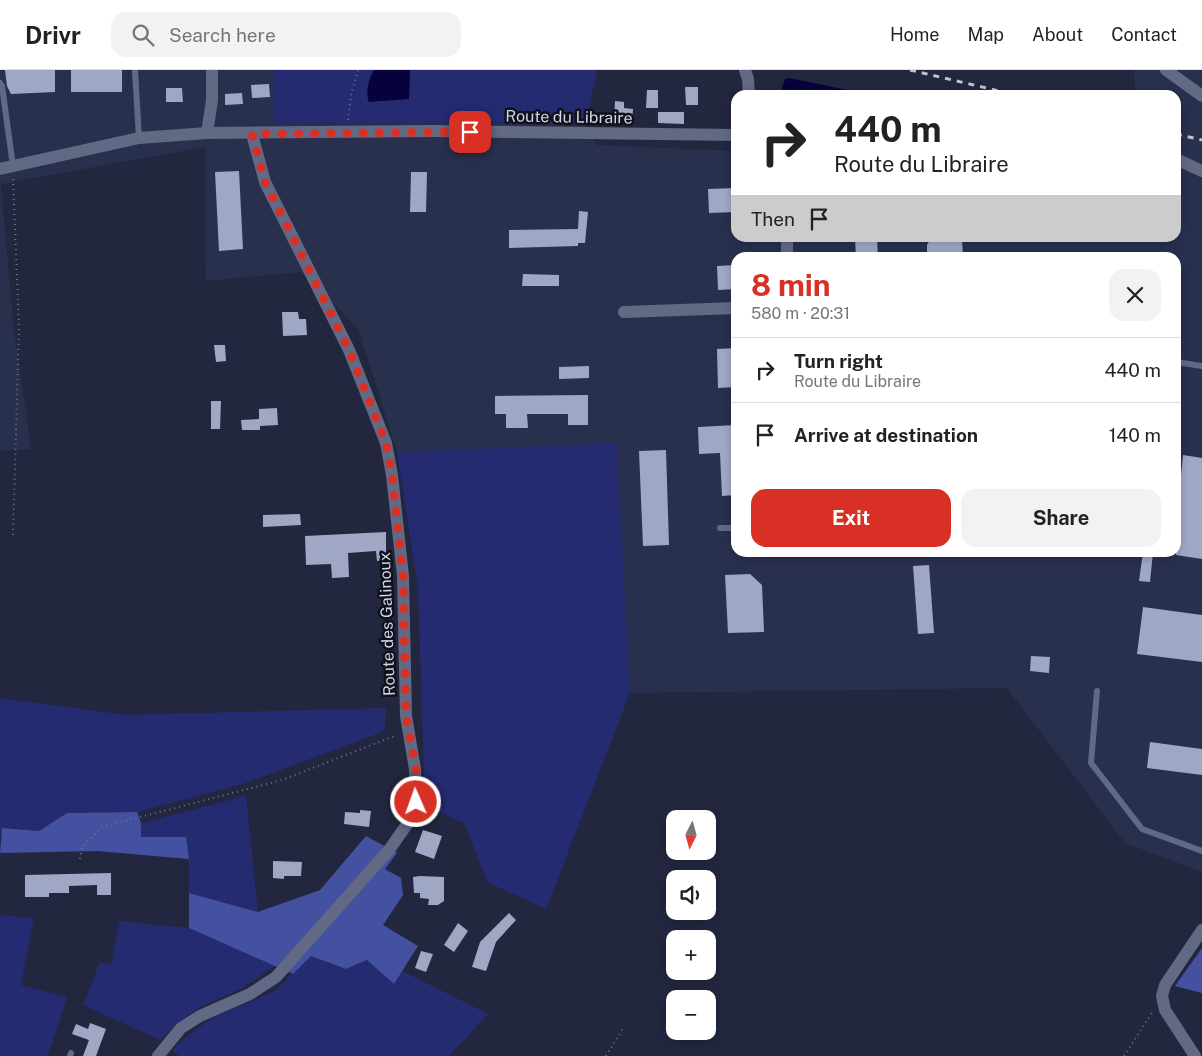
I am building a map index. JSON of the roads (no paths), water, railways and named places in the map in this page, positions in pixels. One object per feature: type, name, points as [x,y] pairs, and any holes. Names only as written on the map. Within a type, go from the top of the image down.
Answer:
[{"type":"street","points":[[207,133],[212,100],[212,70]]},
{"type":"street","points":[[745,70],[749,90]]},
{"type":"street","points":[[1166,70],[1202,96]]},
{"type":"street","name":"Route du Libraire","points":[[0,169],[138,138],[207,133],[433,131],[731,135]]},
{"type":"street","name":"Route des Galinoux","points":[[158,1056],[181,1028],[200,1016],[250,994],[276,977],[389,850],[410,820],[416,802],[416,769],[406,716],[403,576],[392,475],[386,443],[349,350],[265,182],[252,134]]},
{"type":"street","points":[[1181,161],[1202,171]]},
{"type":"street","points":[[624,312],[731,308]]},
{"type":"street","points":[[1195,1056],[1165,1010],[1162,996],[1164,985],[1202,930]]},
{"type":"lane","points":[[135,70],[138,138]]},
{"type":"lane","points":[[0,83],[2,86],[13,166]]},
{"type":"lane","points":[[1181,363],[1202,366]]},
{"type":"lane","points":[[720,528],[731,528]]},
{"type":"lane","points":[[1098,691],[1091,762],[1142,829],[1202,851]]},
{"type":"railway","points":[[910,70],[995,90]]},
{"type":"railway","points":[[1181,135],[1202,140]]}]
